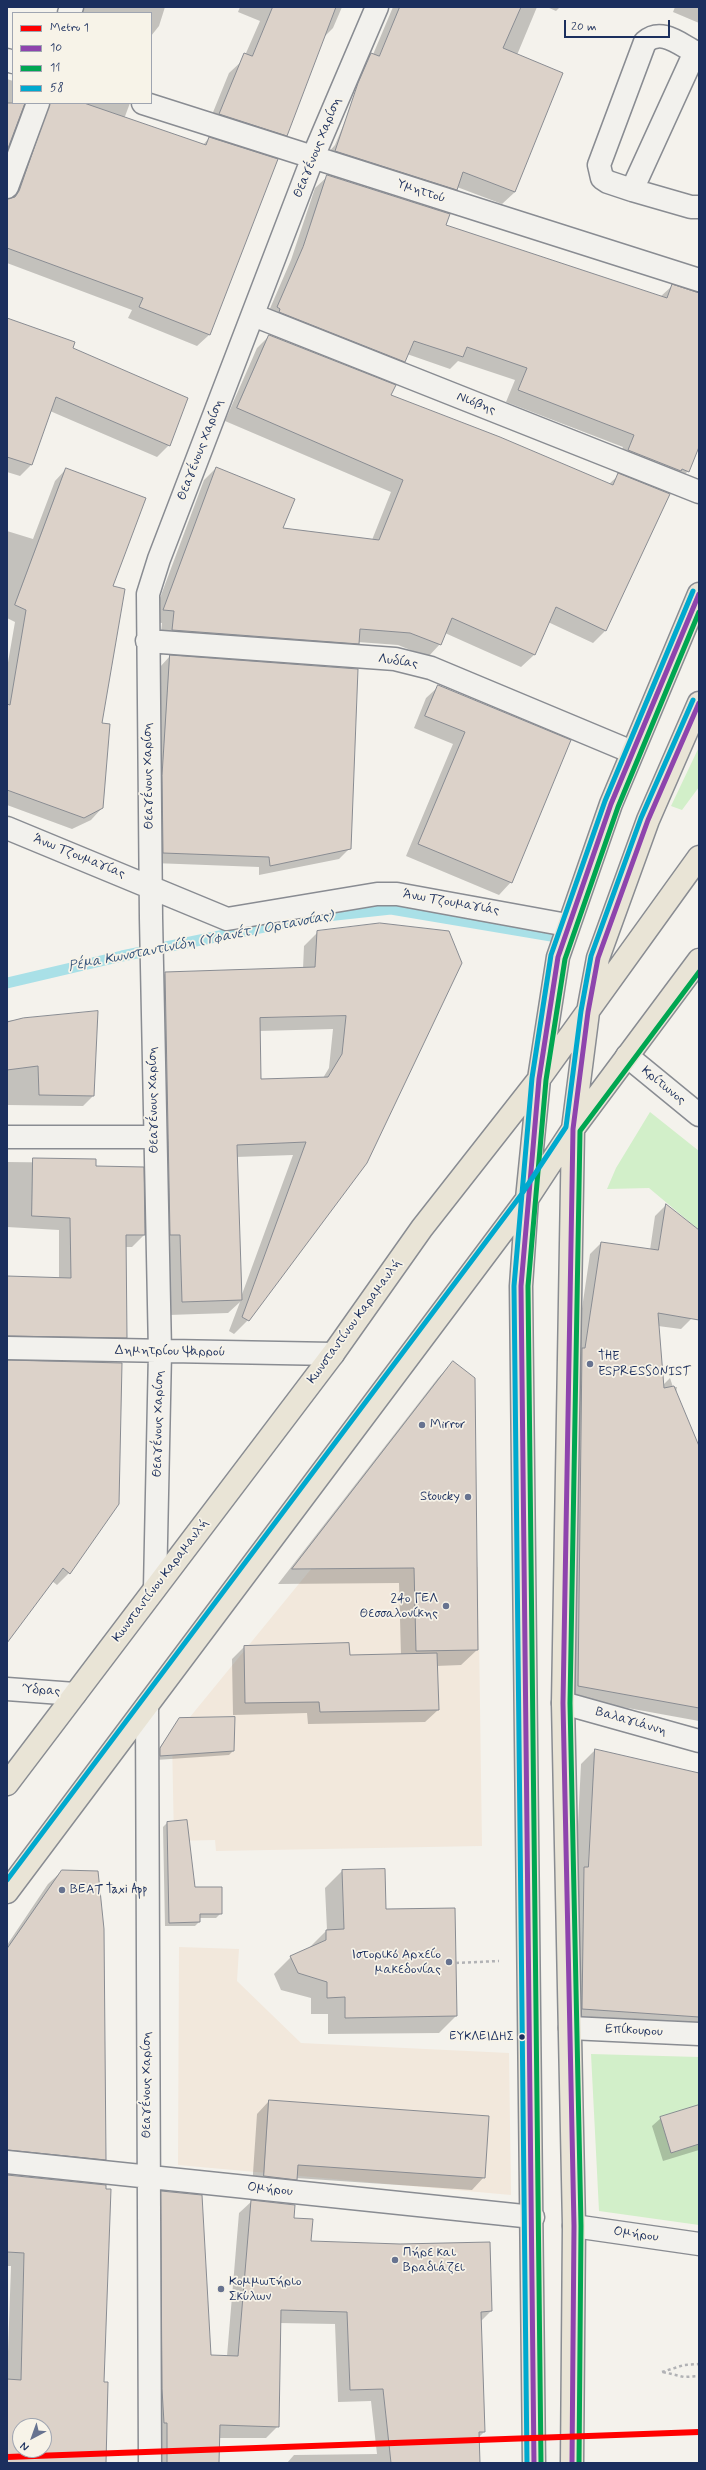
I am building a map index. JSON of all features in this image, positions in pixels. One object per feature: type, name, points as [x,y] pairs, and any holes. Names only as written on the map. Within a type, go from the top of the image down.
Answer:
[{"type":"main road","points":[[534,2463],[533,2216],[521,1286],[526,1199],[538,1079],[558,957],[567,925],[632,752],[699,594]]},
{"type":"main road","points":[[572,2463],[574,2226],[563,1703],[573,1129],[588,1012],[598,958],[648,820],[699,703]]},
{"type":"main road","name":"Κωνσταντίνου Καραμανλή","points":[[7,1784],[333,1354],[422,1228],[538,1079],[699,857]]},
{"type":"main road","points":[[7,1892],[526,1199],[573,1129],[699,960]]},
{"type":"street","name":"Θεαγένους Χαρίση","points":[[155,1588],[160,1352],[150,886],[147,641],[148,594],[157,566],[313,157],[377,7]]},
{"type":"street","points":[[632,190],[697,53],[665,36],[657,35],[644,42],[599,166],[602,178],[608,182],[632,190],[691,207],[699,207]]},
{"type":"street","points":[[7,187],[38,104]]},
{"type":"street","name":"Υμηττού","points":[[146,104],[699,280]]},
{"type":"street","name":"Νιόβης","points":[[253,315],[699,492]]},
{"type":"street","name":"Λυδίας","points":[[147,641],[395,659],[410,662],[431,668],[632,752]]},
{"type":"street","name":"Άνω Τζουμαγίας","points":[[7,828],[150,886]]},
{"type":"street","name":"Άνω Τζουμαγιάς","points":[[150,886],[227,919],[377,894],[397,894],[567,925]]},
{"type":"street","name":"Κρίτωνος","points":[[627,1056],[699,1115]]},
{"type":"street","points":[[7,1136],[155,1137]]},
{"type":"street","name":"Δημητρίου Ψαρρού","points":[[7,1348],[333,1354]]},
{"type":"street","name":"Ύδρας","points":[[7,1689],[75,1694]]},
{"type":"street","name":"Βαλαγιάννη","points":[[563,1703],[699,1741]]},
{"type":"street","name":"Θεαγένους Χαρίση","points":[[147,1706],[150,2463]]},
{"type":"street","name":"Επίκουρου","points":[[570,2028],[699,2034]]},
{"type":"street","name":"Ομήρου","points":[[7,2162],[533,2216]]},
{"type":"street","name":"Ομήρου","points":[[574,2226],[699,2244]]},
{"type":"path","points":[[456,1963],[502,1960]]},
{"type":"path","points":[[699,2364],[684,2365],[662,2372],[684,2377],[699,2376]]},
{"type":"shaded area","points":[[478,1567],[482,1846],[216,1851],[215,1840],[174,1841],[172,1739],[311,1569]]},
{"type":"shaded area","points":[[179,1947],[239,1949],[237,1981],[301,2043],[509,2053],[511,2195],[178,2165]]},
{"type":"green space","points":[[699,747],[699,787],[682,810],[671,806]]},
{"type":"green space","points":[[650,1112],[699,1151],[699,1230],[649,1188],[607,1189],[616,1168]]},
{"type":"green space","points":[[591,2054],[699,2057],[699,2225],[599,2211]]},
{"type":"building","points":[[273,7],[336,7],[287,136],[219,114],[244,53],[252,56]]},
{"type":"building","points":[[400,7],[521,7],[503,48],[563,73],[515,192],[463,172],[457,190],[335,151],[358,83],[371,53],[379,56]]},
{"type":"building","points":[[7,103],[25,104],[7,151]]},
{"type":"building","points":[[50,104],[87,104],[206,145],[209,137],[278,159],[210,335],[139,307],[143,298],[7,248],[7,199],[15,197],[19,191]]},
{"type":"building","points":[[327,175],[450,214],[446,225],[667,298],[672,284],[699,293],[699,447],[689,472],[682,469],[681,471],[628,450],[634,435],[518,390],[527,368],[467,347],[463,357],[414,341],[405,362],[279,312],[280,309],[277,307],[303,247]]},
{"type":"building","points":[[7,318],[75,342],[73,348],[188,398],[170,446],[56,397],[32,465],[7,457]]},
{"type":"building","points":[[269,335],[396,385],[391,395],[500,437],[613,485],[618,473],[670,494],[606,631],[556,607],[535,655],[452,618],[441,645],[410,633],[360,629],[359,644],[172,630],[174,611],[163,610],[216,467],[295,499],[283,528],[379,540],[403,480],[237,408]]},
{"type":"building","points":[[66,468],[146,498],[113,586],[125,589],[102,723],[110,724],[103,808],[84,818],[7,790],[7,704],[10,705],[26,610],[15,605]]},
{"type":"building","points":[[170,655],[358,669],[351,849],[270,866],[269,857],[163,853],[162,776]]},
{"type":"building","points":[[438,685],[571,740],[512,883],[418,844],[465,732],[425,716]]},
{"type":"building","points":[[380,923],[449,931],[462,963],[367,1163],[249,1321],[242,1317],[306,1142],[237,1145],[242,1300],[182,1302],[180,1235],[170,1235],[165,972],[315,967],[317,931]],"holes":[[[346,1016],[342,1054],[328,1077],[261,1079],[260,1018]]]},
{"type":"building","points":[[98,1011],[94,1096],[39,1095],[38,1066],[7,1070],[7,1022],[23,1018]]},
{"type":"building","points":[[33,1158],[96,1159],[96,1166],[144,1167],[145,1235],[126,1235],[127,1338],[7,1336],[7,1276],[71,1278],[70,1218],[32,1216]]},
{"type":"building","points":[[666,1204],[699,1230],[699,1320],[658,1313],[664,1388],[674,1386],[699,1446],[699,1708],[578,1686],[582,1348],[585,1348],[601,1242],[658,1250]]},
{"type":"building","points":[[7,1360],[122,1363],[119,1504],[70,1574],[63,1568],[7,1643]]},
{"type":"building","points":[[453,1361],[475,1378],[478,1650],[416,1651],[414,1568],[292,1569]]},
{"type":"building","name":"24ο ΓΕΛ Θεσσαλονίκης","points":[[349,1643],[350,1655],[437,1653],[439,1710],[320,1712],[319,1702],[245,1703],[244,1646]]},
{"type":"building","points":[[235,1717],[234,1751],[160,1756],[160,1748],[179,1718]]},
{"type":"building","points":[[595,1749],[699,1773],[699,2017],[582,2009],[584,1867],[588,1867]]},
{"type":"building","points":[[187,1820],[195,1887],[222,1887],[222,1914],[200,1914],[200,1922],[169,1923],[167,1822]]},
{"type":"building","points":[[385,1869],[386,1909],[455,1908],[457,2016],[345,2018],[345,1997],[327,1998],[327,1982],[298,1973],[290,1956],[326,1940],[326,1930],[344,1929],[342,1870]]},
{"type":"building","points":[[62,1870],[98,1871],[104,1929],[106,2160],[7,2150],[7,1949]]},
{"type":"building","points":[[269,2100],[489,2116],[485,2178],[298,2165],[297,2180],[264,2176]]},
{"type":"building","points":[[699,2105],[699,2144],[671,2153],[660,2117]]},
{"type":"building","points":[[7,2175],[106,2185],[106,2189],[111,2189],[104,2382],[108,2382],[106,2463],[7,2463],[7,2379],[21,2380],[24,2253],[7,2252]]},
{"type":"building","points":[[161,2191],[202,2195],[211,2355],[238,2356],[251,2200],[295,2205],[294,2218],[313,2219],[311,2241],[400,2244],[490,2242],[492,2311],[481,2312],[485,2432],[479,2432],[480,2463],[391,2463],[383,2389],[350,2390],[347,2312],[281,2310],[279,2427],[220,2425],[219,2463],[167,2463],[167,2423],[164,2423],[162,2389]]},
{"type":"waterway","name":"Ρέμα Κωνσταντινίδη (Υφανέτ / Ορτανσίας)","points":[[7,983],[122,956],[308,918],[391,909],[563,938]]},
{"type":"metro line","name":"1","points":[[7,2457],[699,2432]]},
{"type":"transit line","name":"58","points":[[527,2463],[514,1286],[532,1078],[551,955],[605,801],[693,591]]},
{"type":"transit line","name":"10","points":[[534,2463],[521,1286],[539,1079],[558,957],[611,804],[699,594]]},
{"type":"transit line","name":"11","points":[[541,2463],[528,1286],[546,1080],[565,959],[618,807],[699,612]]},
{"type":"transit line","name":"58","points":[[7,1880],[521,1195],[566,1127],[581,1011],[591,956],[641,818],[693,700]]},
{"type":"transit line","name":"10","points":[[572,2463],[574,2226],[563,1703],[573,1129],[588,1012],[598,958],[648,820],[699,703]]},
{"type":"transit line","name":"11","points":[[579,2463],[581,2226],[570,1703],[580,1131],[699,972]]},
{"type":"place","name":"THE ESPRESSONIST","points":[[590,1364]]},
{"type":"place","name":"Mirror","points":[[422,1425]]},
{"type":"place","name":"Stoucky","points":[[468,1497]]},
{"type":"place","name":"24ο ΓΕΛ Θεσσαλονίκης","points":[[446,1606]]},
{"type":"place","name":"ΒΕΑΤ Taxi App","points":[[62,1890]]},
{"type":"place","name":"Ιστορικό Αρχείο μακεδονίας","points":[[449,1962]]},
{"type":"place","name":"ΕΥΚΛΕΙΔΗΣ","points":[[522,2037]]},
{"type":"place","name":"Πήρε και Βραδιάζει","points":[[395,2260]]},
{"type":"place","name":"Κομμωτήριο Σκύλων","points":[[221,2289]]}]
